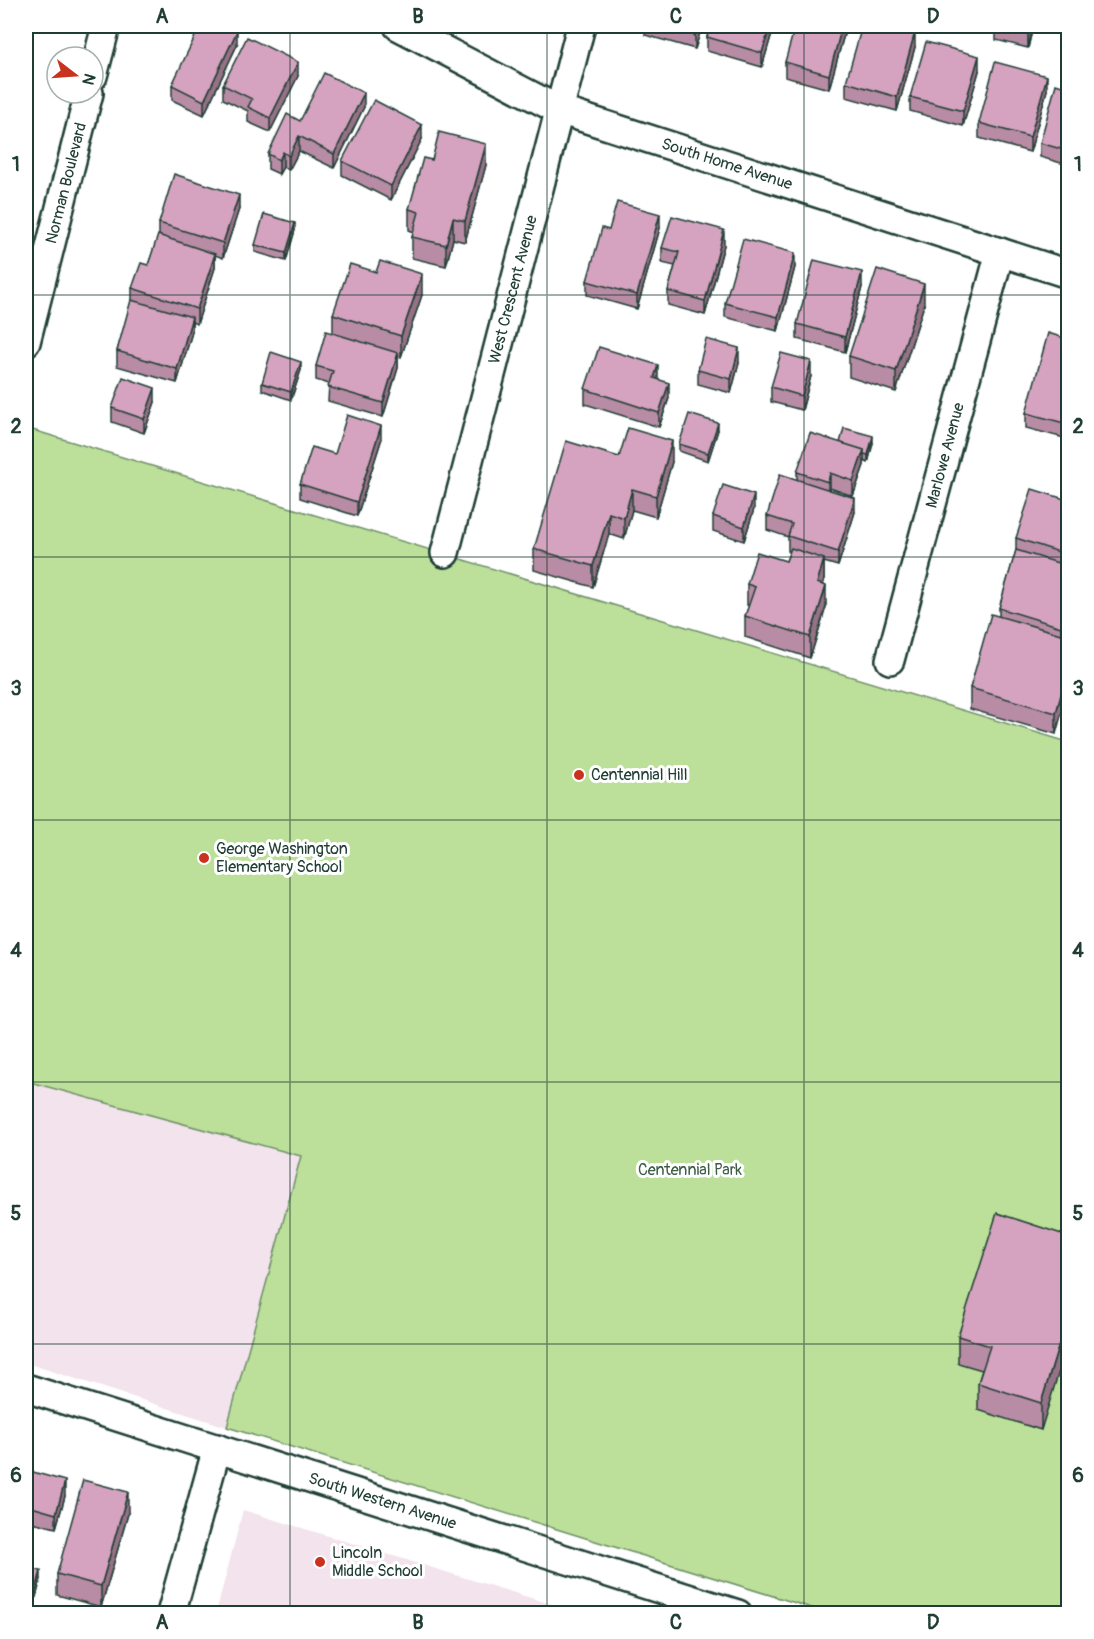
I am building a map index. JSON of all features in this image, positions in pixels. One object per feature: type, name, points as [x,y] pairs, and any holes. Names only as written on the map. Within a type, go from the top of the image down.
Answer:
[{"type":"street","points":[[101,45],[106,26]]},
{"type":"street","name":"South Home Avenue","points":[[398,26],[559,110],[1068,274]]},
{"type":"street","name":"West Crescent Avenue","points":[[444,553],[581,26]]},
{"type":"street","name":"Norman Boulevard","points":[[26,342],[86,105]]},
{"type":"street","name":"Marlowe Avenue","points":[[890,660],[1000,252]]},
{"type":"street","name":"South Western Avenue","points":[[26,1388],[738,1614]]},
{"type":"street","points":[[171,1614],[217,1448]]},
{"type":"shaded area","name":"George Washington Elementary School","points":[[26,428],[464,561],[227,1427],[26,1363]]},
{"type":"shaded area","name":"Lincoln Middle School","points":[[243,1510],[580,1613],[216,1613]]},
{"type":"green space","name":"Centennial Park","points":[[26,428],[1068,742],[1068,1613],[828,1613],[227,1427],[301,1156],[26,1081]]},
{"type":"building","points":[[200,26],[226,26],[237,31],[204,101],[172,85]]},
{"type":"building","points":[[662,26],[698,26],[695,35]]},
{"type":"building","points":[[710,26],[770,26],[762,53],[707,37]]},
{"type":"building","points":[[795,26],[842,26],[829,75],[785,62]]},
{"type":"building","points":[[862,26],[891,26],[915,32],[897,97],[846,82]]},
{"type":"building","points":[[997,26],[1030,26],[1028,34]]},
{"type":"building","points":[[247,37],[298,62],[270,118],[248,107],[252,99],[223,85]]},
{"type":"building","points":[[926,42],[979,56],[963,111],[910,97]]},
{"type":"building","points":[[995,62],[1047,76],[1030,137],[979,123]]},
{"type":"building","points":[[324,73],[364,93],[334,154],[299,136],[289,156],[283,152],[279,160],[268,154],[287,114],[300,121]]},
{"type":"building","points":[[1056,84],[1068,88],[1068,151],[1040,143]]},
{"type":"building","points":[[374,100],[422,125],[391,186],[342,161]]},
{"type":"building","points":[[439,132],[486,144],[465,221],[453,218],[446,245],[412,237],[419,212],[409,209],[423,158],[432,160]]},
{"type":"building","points":[[174,174],[239,195],[223,243],[159,223]]},
{"type":"building","points":[[617,202],[660,214],[637,295],[587,281],[602,228],[609,230]]},
{"type":"building","points":[[264,214],[295,223],[286,253],[255,245]]},
{"type":"building","points":[[672,216],[724,230],[705,301],[668,291],[679,252],[662,248]]},
{"type":"building","points":[[158,235],[215,254],[197,309],[132,288],[141,263],[148,265]]},
{"type":"building","points":[[743,239],[795,253],[778,317],[725,303]]},
{"type":"building","points":[[814,260],[862,272],[845,337],[797,324]]},
{"type":"building","points":[[380,261],[422,274],[401,336],[333,314],[350,264],[376,272]]},
{"type":"building","points":[[877,269],[924,284],[896,371],[849,356]]},
{"type":"building","points":[[131,300],[192,317],[177,369],[117,351]]},
{"type":"building","points":[[326,331],[398,353],[383,403],[328,387],[333,371],[316,366]]},
{"type":"building","points":[[1048,333],[1068,339],[1068,424],[1026,413]]},
{"type":"building","points":[[706,339],[739,348],[731,379],[698,370]]},
{"type":"building","points":[[599,347],[658,365],[654,378],[669,383],[659,413],[585,389]]},
{"type":"building","points":[[271,352],[301,362],[291,392],[262,383]]},
{"type":"building","points":[[781,353],[811,361],[802,396],[771,387]]},
{"type":"building","points":[[123,377],[155,388],[144,419],[112,408]]},
{"type":"building","points":[[689,414],[718,423],[708,453],[679,444]]},
{"type":"building","points":[[347,415],[381,426],[357,502],[300,484],[312,447],[335,454]]},
{"type":"building","points":[[628,428],[672,441],[656,496],[632,489],[624,518],[609,513],[593,566],[534,549],[566,441],[619,457]]},
{"type":"building","points":[[844,428],[873,436],[868,455],[864,454],[864,450],[840,443]]},
{"type":"building","points":[[810,433],[864,450],[853,481],[830,473],[828,482],[797,472]]},
{"type":"building","points":[[780,474],[855,498],[838,552],[788,536],[792,524],[767,516]]},
{"type":"building","points":[[723,485],[754,495],[744,527],[713,516]]},
{"type":"building","points":[[1032,489],[1068,500],[1068,555],[1016,538]]},
{"type":"building","points":[[791,548],[824,559],[817,583],[826,586],[810,637],[745,616],[755,587],[747,584],[757,552],[786,561]]},
{"type":"building","points":[[1016,550],[1068,566],[1068,603],[1061,627],[999,608]]},
{"type":"building","points":[[991,614],[1068,636],[1068,669],[1056,713],[970,688]]},
{"type":"building","points":[[997,1213],[1068,1236],[1068,1315],[1041,1403],[978,1383],[990,1346],[958,1336]]},
{"type":"building","points":[[26,1470],[65,1481],[56,1514],[28,1506],[26,1516]]},
{"type":"building","points":[[83,1480],[128,1492],[101,1586],[57,1574]]},
{"type":"building","points":[[26,1567],[41,1571],[32,1604],[26,1602]]},
{"type":"place","name":"Centennial Hill","points":[[579,775]]},
{"type":"place","name":"George Washington Elementary School","points":[[204,858]]},
{"type":"place","name":"Lincoln Middle School","points":[[320,1562]]}]
